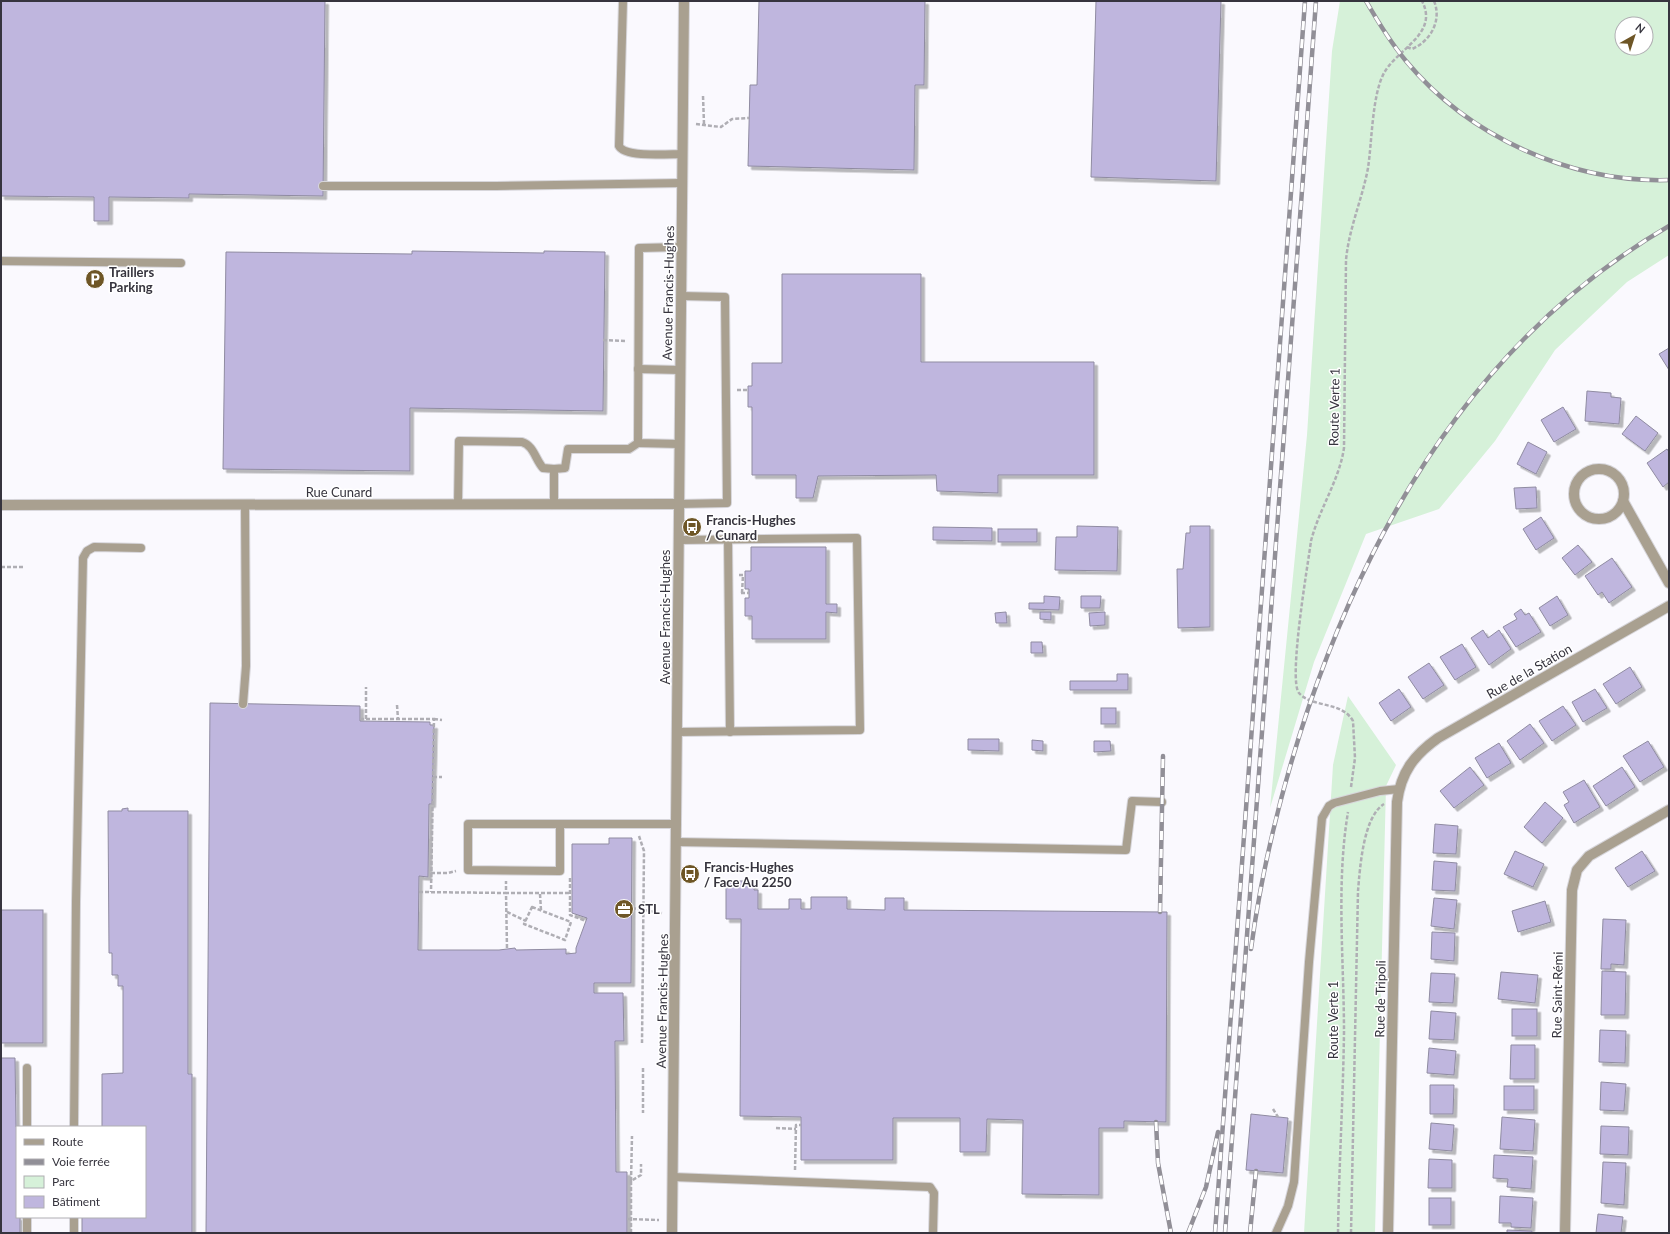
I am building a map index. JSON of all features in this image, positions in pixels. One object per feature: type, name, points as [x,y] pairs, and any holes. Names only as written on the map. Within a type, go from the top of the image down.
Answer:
[{"type":"street","name":"Avenue Francis-Hughes","points":[[672,1233],[684,1]]},
{"type":"street","points":[[1623,501],[1614,514],[1607,518],[1591,518],[1578,508],[1573,493],[1575,485],[1585,472],[1593,468],[1602,468],[1618,476],[1624,492],[1623,501],[1669,582]]},
{"type":"street","name":"Rue Cunard","points":[[1,505],[678,504]]},
{"type":"street","name":"Rue de la Station","points":[[1408,767],[1423,750],[1438,738],[1669,606]]},
{"type":"street","name":"Rue de Tripoli","points":[[1388,1233],[1398,802],[1399,789],[1403,775],[1408,767]]},
{"type":"street","name":"Rue Saint-Rémi","points":[[1565,1233],[1572,890],[1577,870],[1589,856],[1669,810]]},
{"type":"lane","points":[[623,1],[620,149],[627,152],[640,154],[682,154]]},
{"type":"lane","points":[[323,186],[496,186],[682,183]]},
{"type":"lane","points":[[638,443],[639,248],[681,247]]},
{"type":"lane","points":[[1,261],[180,263]]},
{"type":"lane","points":[[678,504],[727,502],[724,297],[681,296]]},
{"type":"lane","points":[[638,369],[680,370]]},
{"type":"lane","points":[[458,504],[459,441],[522,442],[532,448],[543,468],[554,469],[565,468],[568,449],[629,449],[638,443],[679,444]]},
{"type":"lane","points":[[554,469],[554,504]]},
{"type":"lane","points":[[243,704],[246,666],[246,504]]},
{"type":"lane","points":[[677,732],[860,730],[857,538],[679,540]]},
{"type":"lane","points":[[728,539],[730,732]]},
{"type":"lane","points":[[74,1126],[76,902],[83,558],[87,551],[94,548],[141,548]]},
{"type":"lane","points":[[1276,1233],[1288,1206],[1294,1182],[1309,962],[1322,818],[1329,806],[1334,803],[1380,791],[1399,789]]},
{"type":"lane","points":[[676,842],[1126,850],[1132,801],[1162,802]]},
{"type":"lane","points":[[560,824],[560,871],[468,870],[468,824],[560,824],[676,824]]},
{"type":"lane","points":[[27,1068],[27,1126]]},
{"type":"lane","points":[[673,1177],[930,1187],[934,1193],[933,1233]]},
{"type":"lane","points":[[27,1218],[27,1233]]},
{"type":"lane","points":[[74,1218],[74,1233]]},
{"type":"path","name":"Route Verte 1","points":[[1351,792],[1355,758],[1353,721],[1343,711],[1311,700],[1299,693],[1295,680],[1296,661],[1311,541],[1318,520],[1340,468],[1344,448],[1346,260],[1348,238],[1367,172],[1379,85],[1387,68],[1421,32],[1426,23],[1427,14],[1422,1]]},
{"type":"path","points":[[1407,46],[1412,49],[1430,35],[1436,20],[1434,1]]},
{"type":"path","points":[[703,96],[704,124]]},
{"type":"path","points":[[696,124],[721,127],[732,119],[749,118]]},
{"type":"path","points":[[603,340],[629,341]]},
{"type":"path","points":[[1,567],[24,567]]},
{"type":"path","points":[[738,592],[749,593]]},
{"type":"path","points":[[366,687],[366,719]]},
{"type":"path","points":[[397,705],[398,719]]},
{"type":"path","points":[[360,719],[442,720]]},
{"type":"path","points":[[431,892],[434,719]]},
{"type":"path","points":[[433,777],[442,777]]},
{"type":"path","points":[[1350,1233],[1360,874],[1365,842],[1373,818],[1381,806],[1386,803],[1398,802]]},
{"type":"path","name":"Route Verte 1","points":[[1338,1233],[1344,1034],[1342,895],[1345,835],[1349,806]]},
{"type":"path","points":[[633,836],[640,836],[644,851],[642,910],[642,1043]]},
{"type":"path","points":[[431,874],[448,873],[459,870]]},
{"type":"path","points":[[569,920],[532,907],[524,924],[565,940],[572,922],[569,920],[570,871]]},
{"type":"path","points":[[419,892],[570,894]]},
{"type":"path","points":[[506,893],[507,948]]},
{"type":"path","points":[[540,894],[541,910]]},
{"type":"path","points":[[632,908],[662,913]]},
{"type":"path","points":[[506,912],[526,921]]},
{"type":"path","points":[[570,914],[586,921]]},
{"type":"path","points":[[643,1068],[643,1113]]},
{"type":"path","points":[[1273,1109],[1278,1117]]},
{"type":"path","points":[[795,1172],[796,1125],[801,1125]]},
{"type":"path","points":[[776,1128],[796,1129]]},
{"type":"path","points":[[631,1233],[632,1136]]},
{"type":"path","points":[[631,1181],[641,1175],[641,1164]]},
{"type":"path","points":[[627,1219],[659,1220]]},
{"type":"green space","points":[[1340,1],[1669,1],[1669,255],[1627,282],[1555,350],[1495,441],[1439,509],[1366,534],[1314,662],[1270,808],[1307,435],[1332,51]]},
{"type":"green space","points":[[1348,696],[1396,765],[1386,786],[1375,1233],[1304,1233],[1333,765]]},
{"type":"building","points":[[1,1],[325,1],[323,196],[189,194],[189,198],[109,197],[109,221],[94,221],[94,197],[1,196]]},
{"type":"building","points":[[759,1],[925,1],[924,85],[915,85],[914,170],[748,166],[750,85],[757,85]]},
{"type":"building","points":[[1096,1],[1221,1],[1216,181],[1091,177]]},
{"type":"building","points":[[412,251],[544,253],[544,251],[605,252],[603,411],[410,408],[410,471],[223,469],[226,252],[412,254]]},
{"type":"building","points":[[782,274],[921,274],[921,362],[1094,362],[1094,475],[998,475],[998,493],[937,491],[936,475],[818,476],[813,498],[796,498],[796,475],[752,475],[752,407],[748,407],[748,386],[752,386],[752,363],[782,363]]},
{"type":"building","points":[[1669,348],[1669,370],[1659,354]]},
{"type":"building","points":[[1587,391],[1611,393],[1611,397],[1621,398],[1619,424],[1585,421]]},
{"type":"building","points":[[1563,407],[1576,429],[1554,442],[1541,420]]},
{"type":"building","points":[[1636,416],[1658,433],[1645,451],[1622,434]]},
{"type":"building","points":[[1528,442],[1547,452],[1536,474],[1517,464]]},
{"type":"building","points":[[1667,449],[1669,452],[1669,482],[1663,487],[1647,463]]},
{"type":"building","points":[[1536,487],[1537,508],[1516,509],[1514,488]]},
{"type":"building","points":[[1541,517],[1554,538],[1536,550],[1523,529]]},
{"type":"building","points":[[1077,526],[1118,527],[1117,571],[1055,570],[1056,537],[1077,537]]},
{"type":"building","points":[[1190,526],[1210,526],[1210,627],[1178,628],[1177,569],[1183,569],[1186,533],[1190,533]]},
{"type":"building","points":[[933,527],[992,528],[992,541],[933,540]]},
{"type":"building","points":[[998,529],[1037,529],[1037,542],[998,542]]},
{"type":"building","points":[[1578,545],[1592,562],[1575,575],[1562,558]]},
{"type":"building","points":[[751,547],[826,547],[826,604],[837,604],[837,613],[826,612],[826,639],[752,639],[752,616],[745,616],[745,598],[749,598],[749,589],[745,589],[745,571],[751,571]]},
{"type":"building","points":[[1612,558],[1632,587],[1609,603],[1602,592],[1598,595],[1585,576]]},
{"type":"building","points":[[1044,596],[1060,597],[1059,610],[1029,609],[1029,603],[1044,603]]},
{"type":"building","points":[[1081,596],[1101,596],[1100,608],[1081,608]]},
{"type":"building","points":[[1557,596],[1568,615],[1550,626],[1539,608]]},
{"type":"building","points":[[1521,609],[1525,615],[1529,613],[1541,632],[1516,647],[1503,627],[1517,619],[1514,614]]},
{"type":"building","points":[[1006,612],[1007,623],[996,623],[995,613]]},
{"type":"building","points":[[1040,612],[1051,612],[1051,620],[1040,619]]},
{"type":"building","points":[[1105,612],[1105,625],[1090,626],[1089,613]]},
{"type":"building","points":[[1483,630],[1488,638],[1499,630],[1511,649],[1489,665],[1471,638]]},
{"type":"building","points":[[1031,642],[1042,642],[1043,653],[1031,653]]},
{"type":"building","points":[[1462,644],[1476,667],[1455,680],[1440,657]]},
{"type":"building","points":[[1429,663],[1444,685],[1423,699],[1408,677]]},
{"type":"building","points":[[1630,667],[1642,687],[1616,704],[1603,684]]},
{"type":"building","points":[[1117,674],[1128,674],[1128,690],[1070,690],[1070,681],[1117,681]]},
{"type":"building","points":[[1399,689],[1411,707],[1391,721],[1379,703]]},
{"type":"building","points":[[1595,689],[1607,708],[1583,722],[1572,702]]},
{"type":"building","points":[[210,703],[360,706],[360,721],[430,722],[430,725],[434,725],[432,804],[429,804],[428,877],[419,876],[418,950],[499,950],[515,948],[516,950],[566,949],[566,954],[576,953],[576,948],[587,918],[572,913],[572,844],[609,844],[609,838],[632,838],[631,983],[594,983],[594,993],[623,993],[624,1041],[615,1041],[616,1172],[627,1172],[627,1233],[206,1233]]},
{"type":"building","points":[[1563,706],[1576,725],[1552,741],[1539,721]]},
{"type":"building","points":[[1101,708],[1116,708],[1116,724],[1101,724]]},
{"type":"building","points":[[1530,724],[1544,743],[1520,760],[1507,741]]},
{"type":"building","points":[[968,739],[999,739],[999,751],[968,750]]},
{"type":"building","points":[[1032,740],[1043,741],[1043,751],[1032,750]]},
{"type":"building","points":[[1094,741],[1110,741],[1111,751],[1094,752]]},
{"type":"building","points":[[1648,741],[1664,767],[1640,782],[1623,756]]},
{"type":"building","points":[[1499,743],[1511,763],[1487,778],[1475,758]]},
{"type":"building","points":[[1470,767],[1484,785],[1454,808],[1440,791]]},
{"type":"building","points":[[1622,767],[1635,787],[1606,806],[1593,786]]},
{"type":"building","points":[[1584,780],[1600,807],[1574,823],[1564,805],[1569,802],[1563,792]]},
{"type":"building","points":[[1545,802],[1563,818],[1542,843],[1524,827]]},
{"type":"building","points":[[128,808],[128,811],[188,811],[188,1074],[192,1074],[192,1233],[82,1233],[82,1218],[146,1218],[146,1126],[102,1126],[102,1074],[123,1073],[123,986],[118,986],[118,975],[112,975],[112,953],[109,953],[108,811],[122,811],[122,809]]},
{"type":"building","points":[[1435,824],[1458,826],[1456,854],[1433,853]]},
{"type":"building","points":[[1515,851],[1544,864],[1533,887],[1504,874]]},
{"type":"building","points":[[1642,851],[1655,871],[1628,887],[1615,868]]},
{"type":"building","points":[[1434,861],[1457,863],[1455,891],[1432,890]]},
{"type":"building","points":[[726,881],[754,881],[754,890],[758,890],[758,909],[789,909],[789,899],[801,899],[801,909],[811,909],[811,897],[847,897],[847,909],[885,910],[885,898],[904,898],[904,910],[1167,912],[1166,1122],[1124,1121],[1124,1128],[1099,1128],[1099,1195],[1022,1194],[1023,1120],[987,1119],[986,1152],[960,1152],[960,1118],[893,1118],[893,1160],[801,1160],[801,1117],[740,1116],[741,919],[726,919]]},
{"type":"building","points":[[1434,898],[1457,900],[1454,929],[1431,926]]},
{"type":"building","points":[[1545,901],[1551,922],[1518,932],[1512,911]]},
{"type":"building","points":[[1,910],[43,910],[43,1043],[1,1043]]},
{"type":"building","points":[[1603,919],[1626,920],[1624,965],[1611,964],[1611,969],[1601,969]]},
{"type":"building","points":[[1432,932],[1455,933],[1454,961],[1431,959]]},
{"type":"building","points":[[1602,971],[1626,972],[1625,1015],[1601,1015]]},
{"type":"building","points":[[1501,972],[1538,975],[1535,1003],[1498,999]]},
{"type":"building","points":[[1431,973],[1455,974],[1453,1003],[1429,1002]]},
{"type":"building","points":[[1512,1009],[1537,1009],[1537,1036],[1512,1036]]},
{"type":"building","points":[[1431,1011],[1456,1013],[1454,1040],[1429,1039]]},
{"type":"building","points":[[1600,1030],[1626,1031],[1625,1063],[1599,1062]]},
{"type":"building","points":[[1511,1045],[1535,1045],[1535,1079],[1510,1079]]},
{"type":"building","points":[[1429,1048],[1456,1051],[1454,1075],[1427,1073]]},
{"type":"building","points":[[1,1058],[15,1058],[16,1218],[20,1218],[20,1233],[1,1233]]},
{"type":"building","points":[[1601,1082],[1626,1084],[1624,1111],[1600,1110]]},
{"type":"building","points":[[1430,1085],[1454,1085],[1453,1114],[1430,1114]]},
{"type":"building","points":[[1504,1086],[1534,1086],[1534,1110],[1504,1110]]},
{"type":"building","points":[[1251,1114],[1288,1118],[1283,1173],[1246,1170]]},
{"type":"building","points":[[1502,1117],[1535,1120],[1533,1151],[1500,1149]]},
{"type":"building","points":[[1431,1123],[1454,1125],[1452,1151],[1429,1149]]},
{"type":"building","points":[[1601,1126],[1629,1127],[1628,1155],[1600,1154]]},
{"type":"building","points":[[1494,1155],[1533,1157],[1531,1189],[1507,1187],[1508,1179],[1493,1178]]},
{"type":"building","points":[[1429,1159],[1452,1160],[1452,1188],[1428,1188]]},
{"type":"building","points":[[1603,1162],[1626,1163],[1624,1205],[1601,1203]]},
{"type":"building","points":[[1500,1196],[1533,1198],[1531,1228],[1511,1227],[1511,1223],[1499,1223]]},
{"type":"building","points":[[1429,1198],[1451,1198],[1451,1225],[1429,1225]]},
{"type":"building","points":[[1598,1214],[1623,1217],[1621,1233],[1596,1233]]},
{"type":"building","points":[[1507,1230],[1532,1231],[1532,1233],[1507,1233]]},
{"type":"railway","points":[[1215,1233],[1305,1]]},
{"type":"railway","points":[[1225,1233],[1316,1]]},
{"type":"railway","points":[[1366,1],[1395,47],[1431,88],[1460,112],[1491,133],[1524,150],[1559,164],[1595,173],[1632,179],[1669,180]]},
{"type":"railway","points":[[1251,949],[1261,888],[1281,798],[1308,709],[1335,636],[1367,565],[1403,498],[1445,434],[1492,374],[1544,319],[1603,269],[1669,226]]},
{"type":"railway","points":[[1160,912],[1163,756]]},
{"type":"railway","points":[[1156,1122],[1158,1163],[1171,1233]]},
{"type":"railway","points":[[1188,1233],[1206,1187],[1218,1132]]},
{"type":"railway","points":[[1250,1233],[1256,1171]]},
{"type":"place","name":"Traillers Parking","points":[[95,279]]},
{"type":"place","name":"Francis-Hughes / Cunard","points":[[692,527]]},
{"type":"place","name":"Francis-Hughes / Face Au 2250","points":[[690,874]]},
{"type":"place","name":"STL","points":[[624,909]]}]
